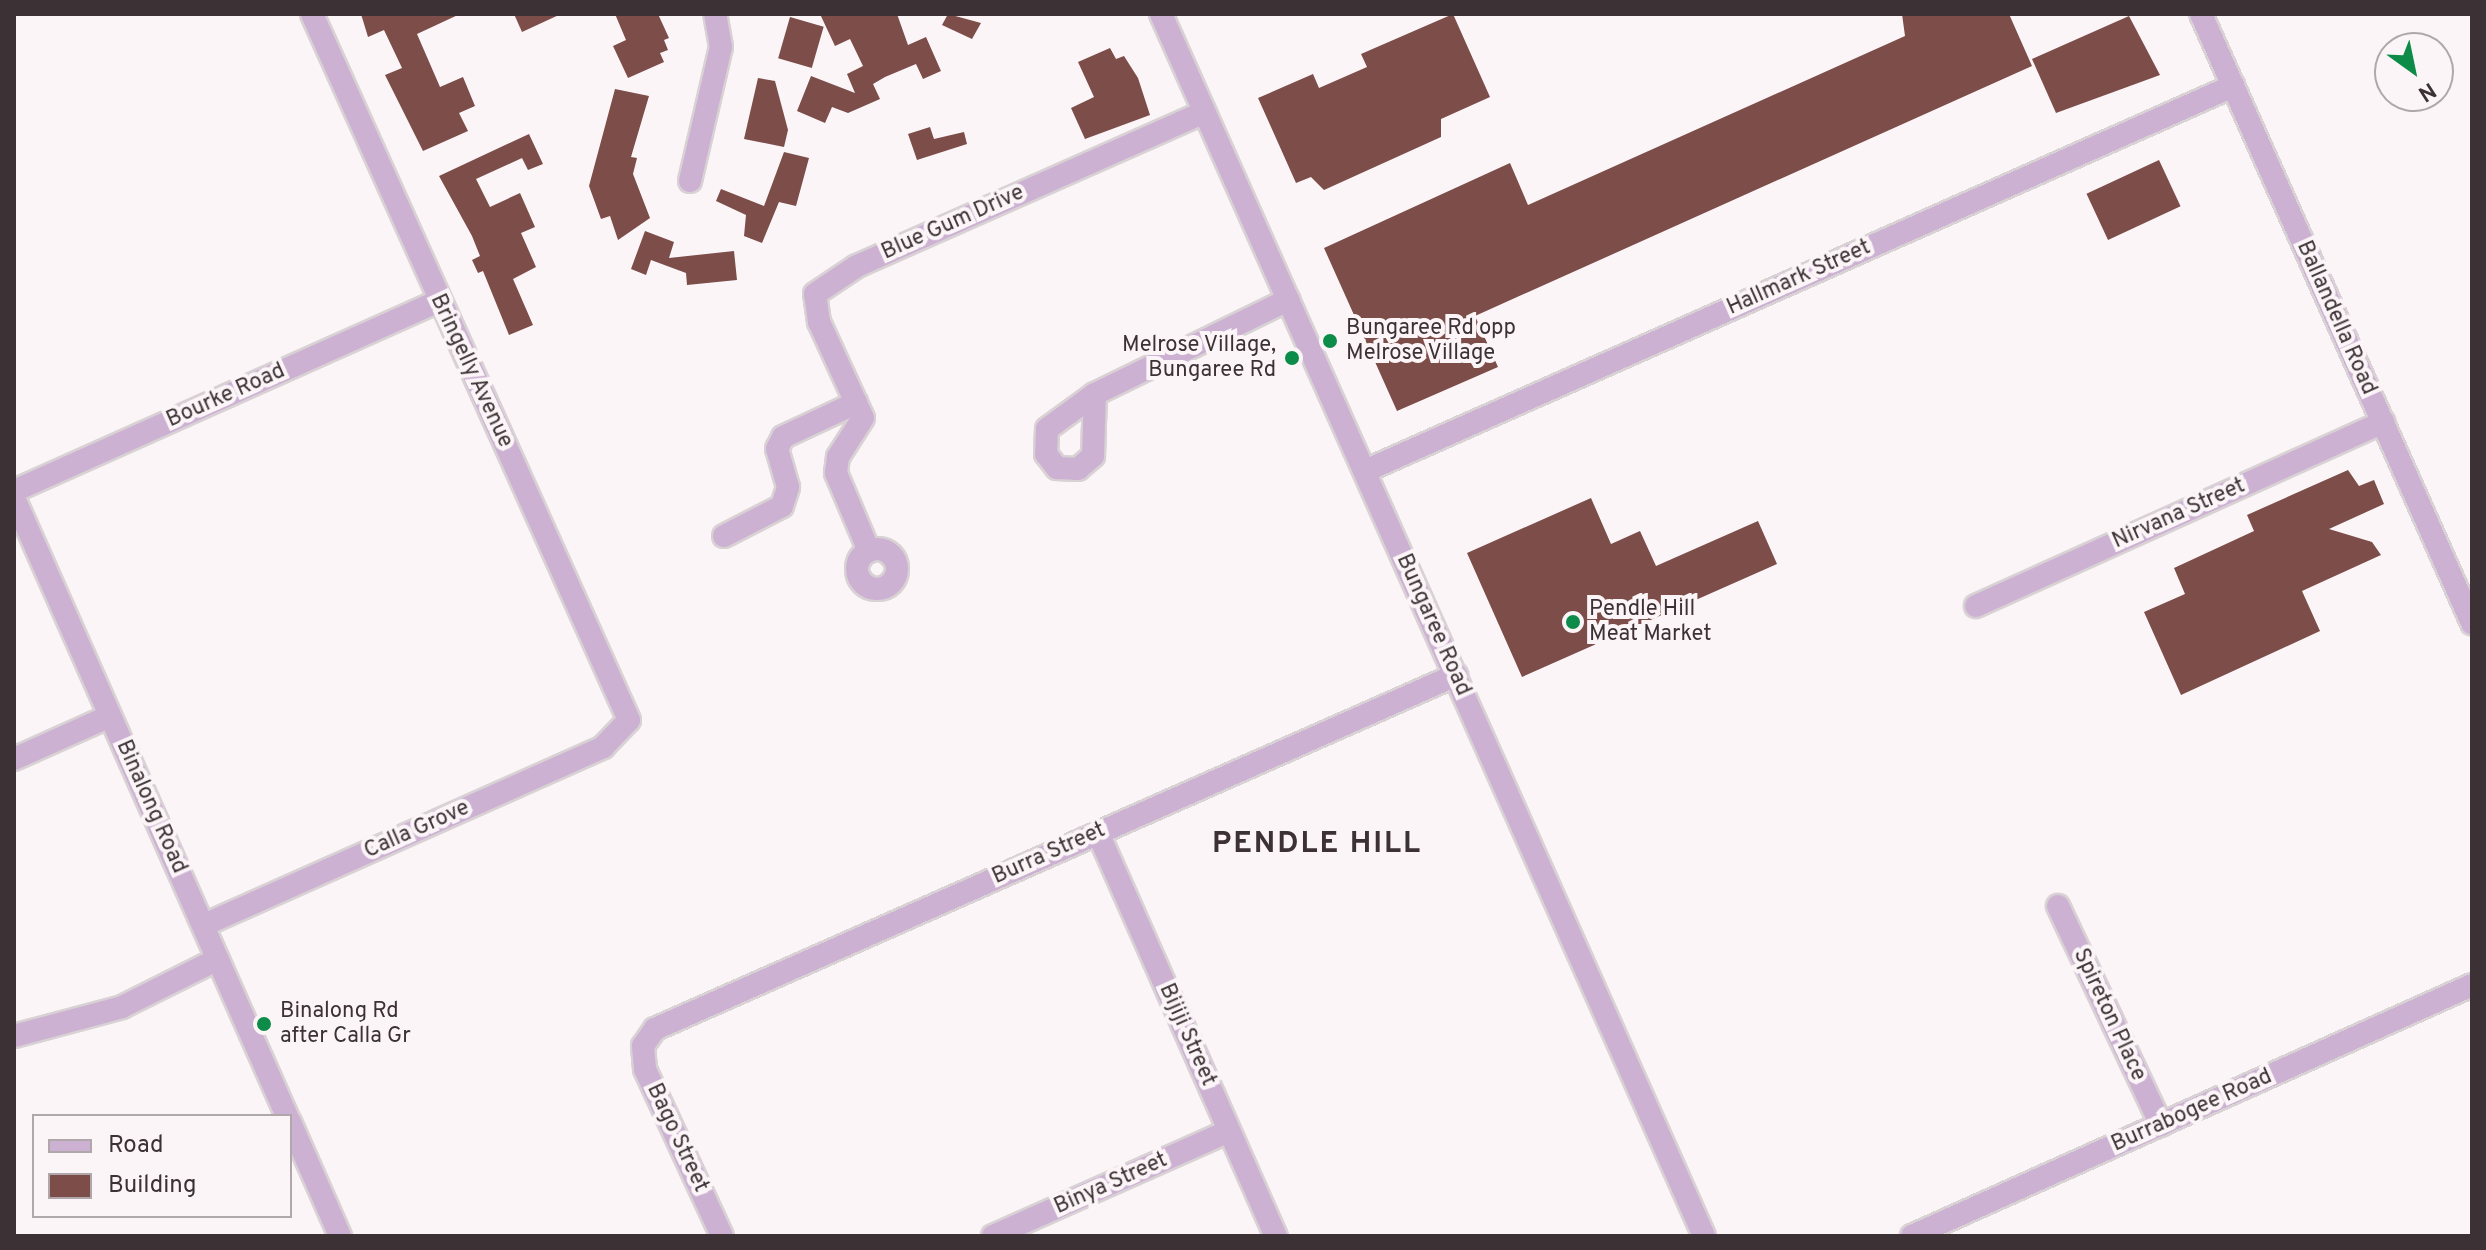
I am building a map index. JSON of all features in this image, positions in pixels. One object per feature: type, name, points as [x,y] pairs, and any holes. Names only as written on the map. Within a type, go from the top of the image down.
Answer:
[{"type":"street","name":"Bringelly Avenue","points":[[312,14],[439,301],[624,699],[627,727]]},
{"type":"street","points":[[690,181],[721,47],[715,14]]},
{"type":"street","name":"Bungaree Road","points":[[1161,14],[1704,1236]]},
{"type":"street","name":"Ballandella Road","points":[[2201,14],[2472,623]]},
{"type":"street","name":"Hallmark Street","points":[[1365,471],[2233,86]]},
{"type":"street","name":"Blue Gum Drive","points":[[869,551],[836,473],[838,457],[863,424],[814,308],[819,289],[857,266],[1204,112]]},
{"type":"street","points":[[1095,394],[1288,300]]},
{"type":"street","name":"Bourke Road","points":[[14,491],[439,301]]},
{"type":"street","points":[[724,536],[782,506],[788,487],[777,449],[783,437],[856,403]]},
{"type":"street","name":"Nirvana Street","points":[[1976,606],[2383,422]]},
{"type":"street","name":"Binalong Road","points":[[14,498],[286,1114]]},
{"type":"street","name":"Burra Street","points":[[645,1038],[1456,675]]},
{"type":"street","points":[[14,759],[110,716]]},
{"type":"street","name":"Calla Grove","points":[[204,925],[603,747],[627,727]]},
{"type":"street","name":"Bijiji Street","points":[[1098,833],[1276,1236]]},
{"type":"street","name":"Spireton Place","points":[[2058,906],[2161,1125]]},
{"type":"street","points":[[14,1036],[58,1019],[122,1007],[218,959]]},
{"type":"street","name":"Burrabogee Road","points":[[1912,1236],[2472,985]]},
{"type":"street","name":"Bago Street","points":[[645,1038],[645,1069],[722,1236]]},
{"type":"street","points":[[292,1127],[340,1236]]},
{"type":"street","name":"Binya Street","points":[[993,1236],[1229,1131]]},
{"type":"building","points":[[361,14],[460,14],[417,34],[440,87],[463,77],[475,106],[459,113],[468,131],[423,151],[385,75],[402,68],[384,30],[368,37]]},
{"type":"building","points":[[514,14],[561,14],[522,32]]},
{"type":"building","points":[[615,14],[658,14],[669,38],[664,40],[668,50],[660,53],[664,62],[628,78],[613,46],[626,40]]},
{"type":"building","points":[[820,14],[897,14],[908,45],[926,37],[941,71],[923,79],[916,64],[885,77],[873,84],[880,99],[848,113],[832,107],[825,123],[797,111],[811,76],[855,93],[847,74],[863,66],[850,39],[835,46]]},
{"type":"building","points":[[948,14],[981,23],[972,39],[942,25]]},
{"type":"building","points":[[1453,14],[1490,97],[1441,119],[1441,137],[1324,190],[1311,177],[1296,183],[1258,98],[1313,74],[1319,88],[1367,67],[1361,54]]},
{"type":"building","points":[[1902,14],[2009,14],[2032,66],[1475,316],[1498,367],[1397,411],[1324,248],[1510,163],[1528,205],[1905,36]]},
{"type":"building","points":[[2129,16],[2160,75],[2056,113],[2032,59]]},
{"type":"building","points":[[790,17],[824,27],[812,68],[778,58]]},
{"type":"building","points":[[1110,48],[1116,59],[1124,56],[1138,78],[1150,115],[1085,139],[1071,108],[1094,97],[1078,62]]},
{"type":"building","points":[[758,78],[775,81],[788,130],[784,147],[744,139]]},
{"type":"building","points":[[615,89],[649,96],[631,157],[637,158],[633,174],[650,218],[618,240],[610,216],[601,219],[589,186]]},
{"type":"building","points":[[930,127],[934,139],[964,132],[967,144],[917,160],[908,134]]},
{"type":"building","points":[[529,134],[543,164],[528,170],[522,158],[476,179],[490,207],[520,193],[535,227],[521,233],[536,267],[513,279],[533,325],[509,335],[483,271],[478,273],[472,260],[480,256],[472,236],[439,176]]},
{"type":"building","points":[[784,152],[809,158],[796,206],[779,202],[762,243],[744,236],[746,215],[716,201],[721,189],[764,206]]},
{"type":"building","points":[[2159,160],[2181,206],[2108,240],[2086,194]]},
{"type":"building","points":[[645,231],[674,242],[669,258],[734,251],[737,280],[687,285],[686,273],[651,260],[646,275],[631,269]]},
{"type":"building","points":[[2348,470],[2359,486],[2374,480],[2384,504],[2329,529],[2372,542],[2381,555],[2302,591],[2320,631],[2181,695],[2144,612],[2185,594],[2174,568],[2254,531],[2247,515]]},
{"type":"building","name":"Pendle Hill Meat Market","points":[[1591,498],[1611,544],[1640,531],[1656,566],[1758,521],[1777,564],[1522,677],[1467,553]]},
{"type":"place","name":"Bungaree Rd opp Melrose Village","points":[[1330,341]]},
{"type":"place","name":"Melrose Village, Bungaree Rd","points":[[1292,358]]},
{"type":"place","name":"Pendle Hill Meat Market","points":[[1573,622]]},
{"type":"place","name":"Binalong Rd after Calla Gr","points":[[264,1024]]},
{"type":"district","name":"PENDLE HILL","points":[[1317,845]]}]
